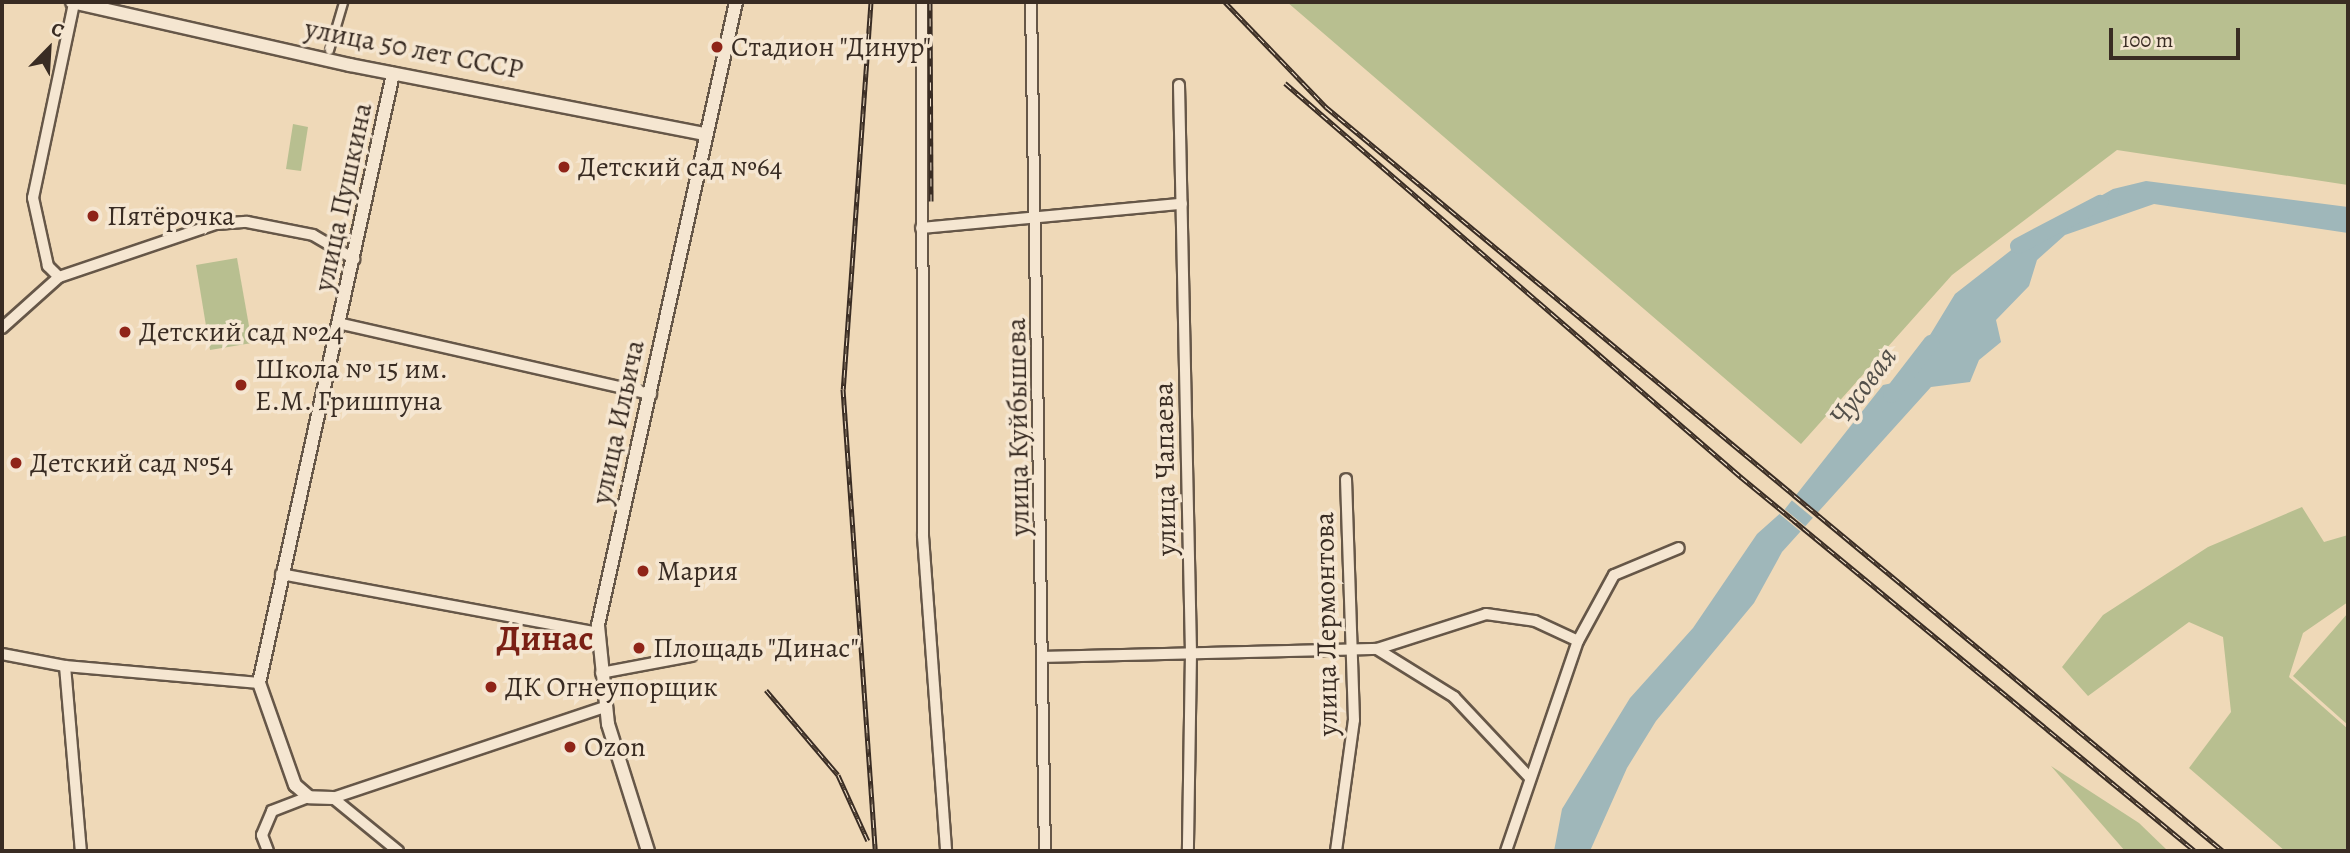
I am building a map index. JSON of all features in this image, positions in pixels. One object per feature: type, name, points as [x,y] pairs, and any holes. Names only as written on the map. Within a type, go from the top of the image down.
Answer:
[{"type":"street","points":[[59,277],[48,266],[33,198],[73,2]]},
{"type":"street","name":"улица 50 лет СССР","points":[[73,2],[393,74],[704,134]]},
{"type":"street","points":[[329,50],[343,2]]},
{"type":"street","points":[[922,2],[923,536],[946,851]]},
{"type":"street","name":"улица Куйбышева","points":[[1031,2],[1045,657],[1045,851]]},
{"type":"street","name":"улица Ильича","points":[[648,851],[605,707],[598,633],[733,3]]},
{"type":"street","name":"улица Пушкина","points":[[259,683],[281,574],[342,324],[393,74]]},
{"type":"street","name":"улица Чапаева","points":[[1179,85],[1191,653],[1188,851]]},
{"type":"street","points":[[921,228],[1182,204]]},
{"type":"street","points":[[2,328],[59,277],[232,222],[313,235],[354,259]]},
{"type":"street","points":[[342,324],[651,394]]},
{"type":"street","name":"улица Лермонтова","points":[[1335,851],[1354,720],[1346,479]]},
{"type":"street","points":[[1506,851],[1529,777],[1578,641],[1614,575],[1679,548]]},
{"type":"street","points":[[281,574],[598,633]]},
{"type":"street","points":[[1045,657],[1377,649],[1486,614],[1535,621],[1578,641]]},
{"type":"street","points":[[1377,649],[1454,697],[1529,777]]},
{"type":"street","points":[[2,654],[65,666],[259,683],[295,785],[309,797]]},
{"type":"street","points":[[601,673],[691,656]]},
{"type":"street","points":[[65,666],[81,851]]},
{"type":"street","points":[[268,851],[262,835],[272,811],[309,797],[333,798],[605,707]]},
{"type":"street","points":[[333,798],[398,851]]},
{"type":"green space","points":[[1287,2],[2348,2],[2348,185],[2117,150],[1952,275],[1801,444]]},
{"type":"green space","points":[[293,124],[308,127],[301,171],[286,169]]},
{"type":"green space","points":[[237,258],[252,343],[210,350],[196,265]]},
{"type":"green space","points":[[2302,507],[2324,542],[2348,535],[2348,602],[2303,633],[2289,677],[2348,729],[2348,851],[2285,851],[2189,768],[2231,712],[2223,637],[2189,622],[2088,696],[2062,667],[2103,615],[2208,547]]},
{"type":"green space","points":[[2348,613],[2348,725],[2293,676]]},
{"type":"green space","points":[[2051,766],[2139,823],[2168,851],[2125,851]]},
{"type":"water","points":[[2146,181],[2348,207],[2348,233],[2154,204],[2065,235],[2037,260],[2029,286],[1996,320],[2001,342],[1979,360],[1970,382],[1931,387],[1782,552],[1754,603],[1656,721],[1627,768],[1590,851],[1554,851],[1562,809],[1630,698],[1693,628],[1757,534],[1785,509],[1883,385],[1902,381],[1955,294],[2028,237],[2113,189]]},
{"type":"pier","points":[[1794,493],[1823,517],[1818,522],[1789,498]]},
{"type":"pier","points":[[1782,507],[1811,531],[1806,536],[1777,512]]},
{"type":"waterway","points":[[2018,246],[2100,203]]},
{"type":"waterway","name":"Чусовая","points":[[1891,395],[1931,343]]},
{"type":"railway","points":[[871,2],[843,389],[875,851]]},
{"type":"railway","points":[[930,2],[931,201]]},
{"type":"railway","points":[[1225,2],[1326,107],[2223,851]]},
{"type":"railway","points":[[1285,83],[1741,477],[2195,851]]},
{"type":"railway","points":[[766,690],[838,775],[868,841]]},
{"type":"place","name":"Стадион \"Динур\"","points":[[717,47]]},
{"type":"place","name":"Детский сад №64","points":[[564,167]]},
{"type":"place","name":"Пятёрочка","points":[[93,216]]},
{"type":"place","name":"Детский сад №24","points":[[125,332]]},
{"type":"place","name":"Школа № 15 им. Е.М. Гришпуна","points":[[241,385]]},
{"type":"place","name":"Детский сад №54","points":[[16,463]]},
{"type":"place","name":"Мария","points":[[643,571]]},
{"type":"place","name":"Площадь \"Динас\"","points":[[639,648]]},
{"type":"place","name":"ДК Огнеупорщик","points":[[491,687]]},
{"type":"place","name":"Ozon","points":[[570,747]]},
{"type":"district","name":"Динас","points":[[545,638]]}]
